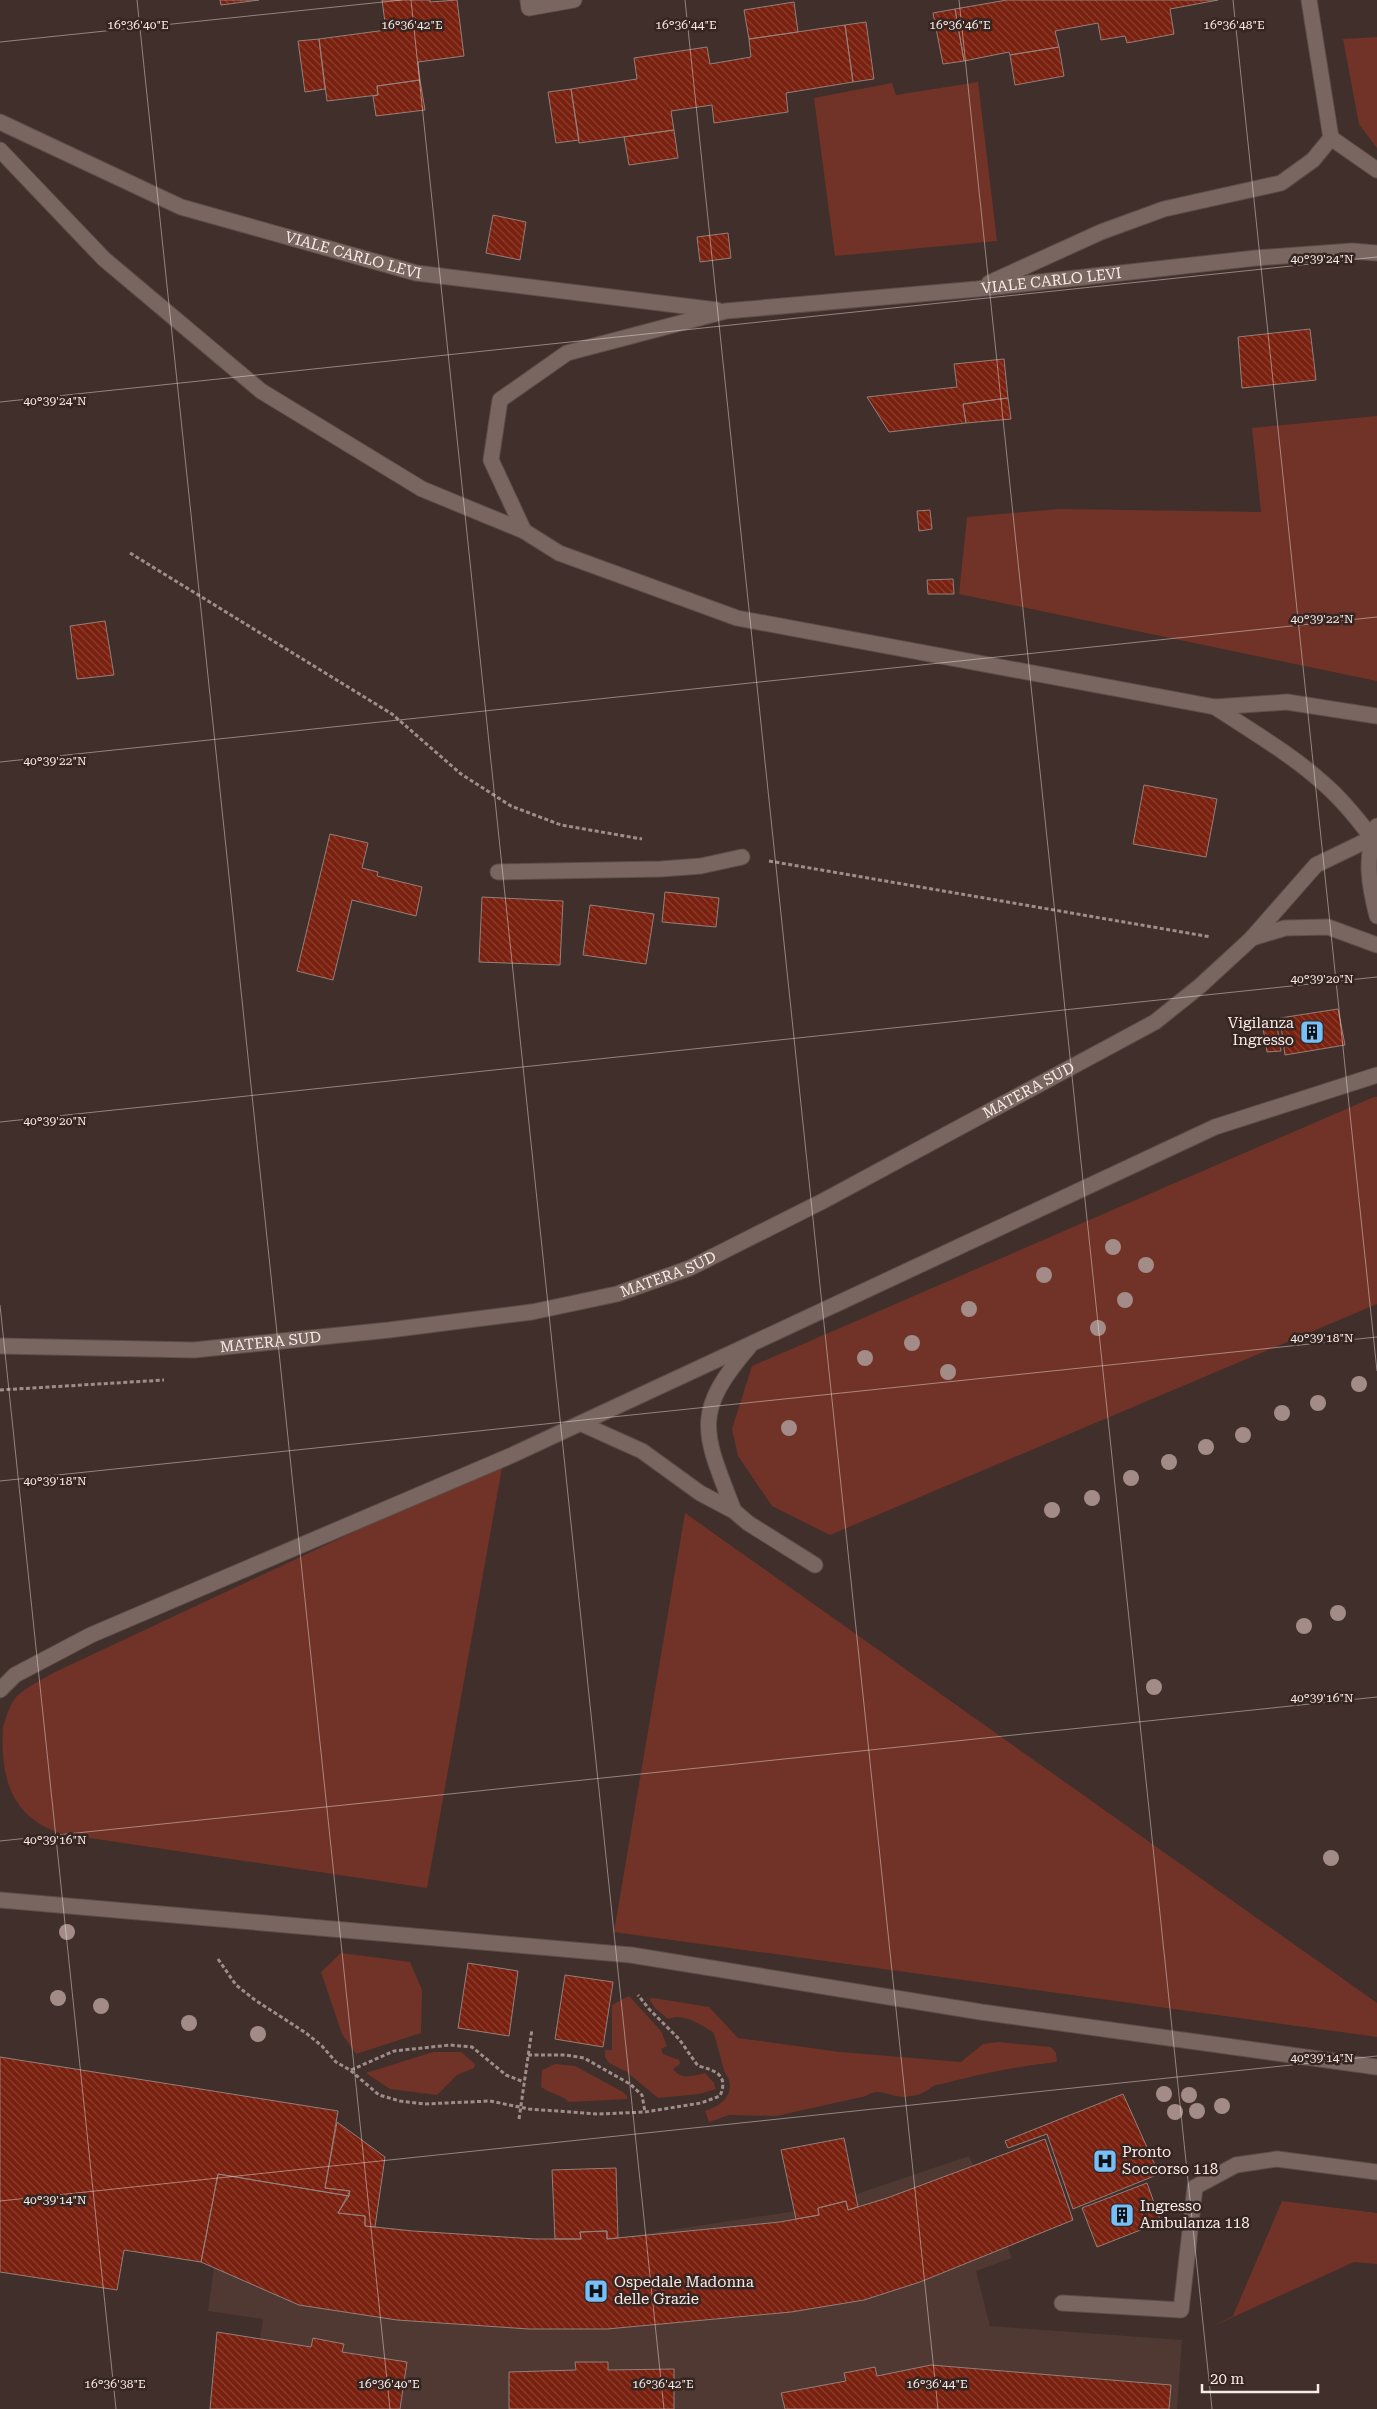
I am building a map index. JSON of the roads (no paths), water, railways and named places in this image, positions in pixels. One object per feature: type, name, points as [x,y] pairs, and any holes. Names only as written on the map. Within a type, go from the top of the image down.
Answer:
[{"type":"street","points":[[528,0],[529,8],[574,0]]},
{"type":"street","points":[[1309,0],[1331,138],[1377,170]]},
{"type":"street","name":"VIALE CARLO LEVI","points":[[0,122],[181,207],[416,273],[726,311]]},
{"type":"street","points":[[976,289],[1101,232],[1164,209],[1281,183],[1313,160],[1331,138]]},
{"type":"street","points":[[0,150],[104,259],[261,391],[422,489],[524,531],[559,553],[737,618],[1215,708],[1287,702],[1377,716]]},
{"type":"street","name":"VIALE CARLO LEVI","points":[[524,531],[491,460],[500,400],[568,353],[726,311],[976,289],[1256,258],[1352,251],[1377,253]]},
{"type":"street","points":[[1215,708],[1284,753],[1323,782],[1375,832],[1368,877],[1377,916]]},
{"type":"street","name":"MATERA SUD","points":[[0,1346],[194,1350],[389,1330],[532,1312],[617,1294],[690,1268],[823,1201],[1146,1027],[1200,986],[1245,944],[1316,865],[1375,832]]},
{"type":"street","points":[[498,872],[661,869],[701,866],[742,857]]},
{"type":"street","points":[[1245,944],[1285,928],[1328,927],[1377,946]]},
{"type":"street","points":[[0,1690],[16,1676],[90,1634],[582,1424],[1215,1127],[1377,1075]]},
{"type":"street","points":[[734,1510],[714,1459],[707,1428],[712,1399],[728,1371],[753,1343]]},
{"type":"street","points":[[582,1424],[642,1451],[700,1493],[734,1510],[748,1523],[815,1565]]},
{"type":"street","points":[[0,1900],[631,1955],[980,2012],[1377,2067]]},
{"type":"street","points":[[1062,2303],[1181,2310],[1195,2187],[1236,2165],[1277,2159],[1377,2172]]},
{"type":"place","name":"Vigilanza Ingresso","points":[[1312,1032]]},
{"type":"place","name":"Pronto Soccorso 118","points":[[1105,2161]]},
{"type":"place","name":"Ingresso Ambulanza 118","points":[[1122,2215]]},
{"type":"place","name":"Ospedale Madonna delle Grazie","points":[[596,2291]]}]
